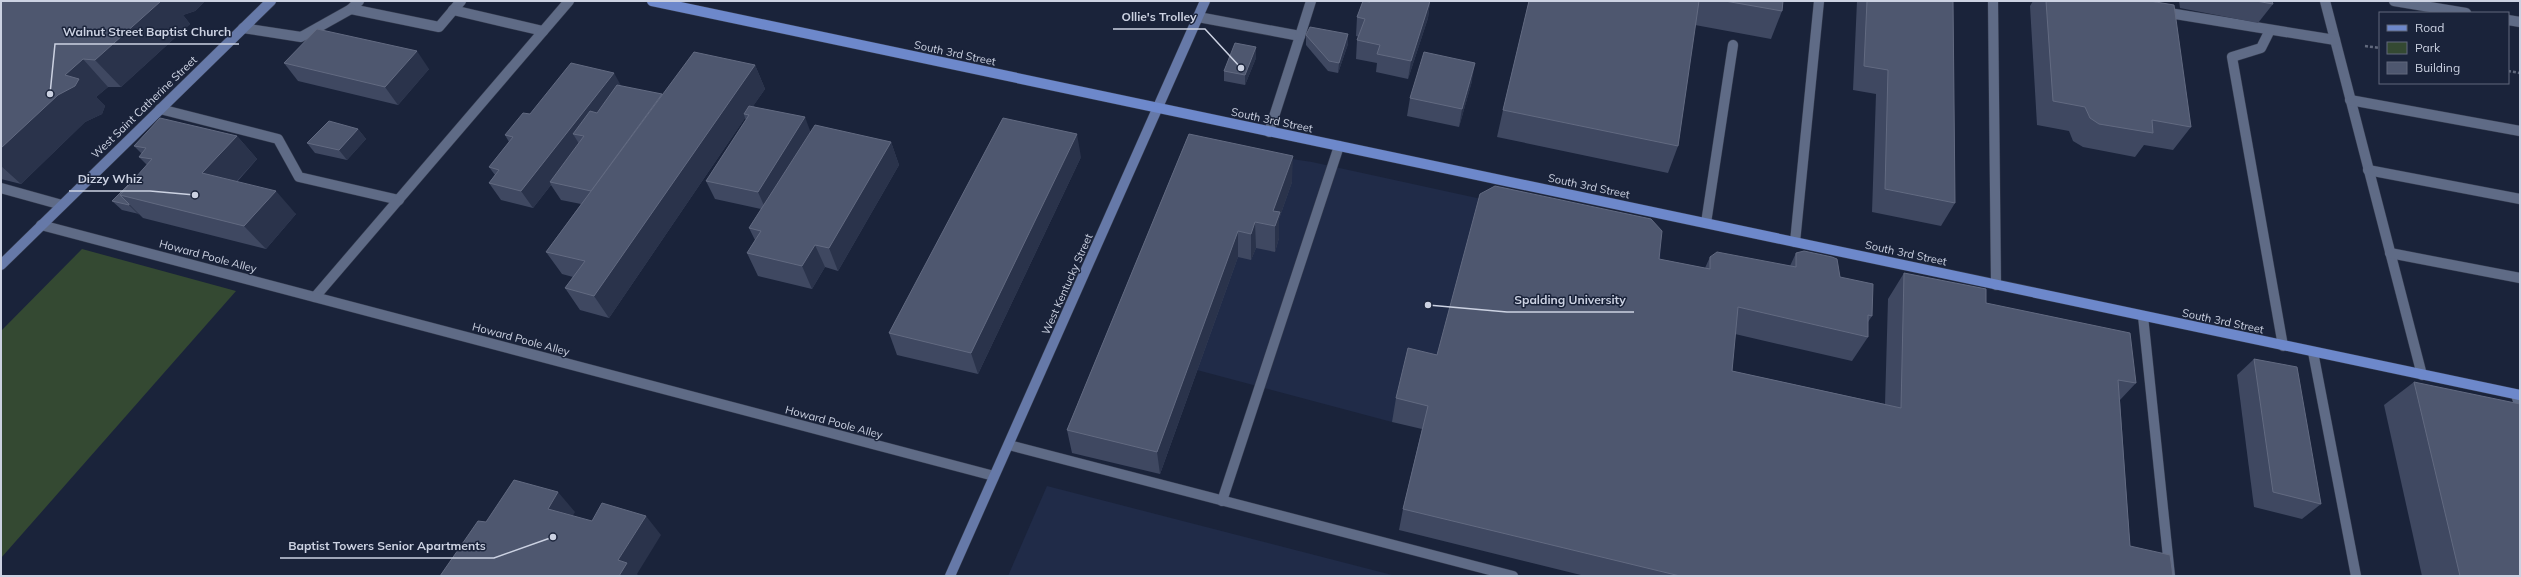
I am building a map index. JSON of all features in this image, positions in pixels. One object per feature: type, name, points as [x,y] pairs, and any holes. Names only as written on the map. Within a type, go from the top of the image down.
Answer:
[{"type":"main road","name":"South 3rd Street","points":[[652,1],[2518,395]]},
{"type":"street","name":"West Saint Catherine Street","points":[[1,265],[271,1]]},
{"type":"street","points":[[244,28],[301,37],[351,9],[359,1]]},
{"type":"street","points":[[351,9],[439,27],[461,1]]},
{"type":"street","points":[[315,297],[544,31],[568,1]]},
{"type":"street","name":"West Kentucky Street","points":[[950,576],[1205,1]]},
{"type":"street","points":[[1269,132],[1311,1]]},
{"type":"street","points":[[1795,242],[1819,1]]},
{"type":"street","points":[[1993,1],[1996,285]]},
{"type":"street","points":[[2325,1],[2422,375]]},
{"type":"street","points":[[2394,1],[2460,12]]},
{"type":"street","points":[[453,10],[544,31]]},
{"type":"street","points":[[2156,11],[2335,40]]},
{"type":"street","points":[[1198,17],[1300,36]]},
{"type":"street","points":[[2509,20],[2520,22]]},
{"type":"street","points":[[2270,30],[2262,48],[2232,57],[2283,346]]},
{"type":"street","points":[[1706,223],[1733,45]]},
{"type":"street","points":[[2350,100],[2520,131]]},
{"type":"street","points":[[160,109],[278,139],[299,177],[399,200]]},
{"type":"street","points":[[1222,501],[1338,146]]},
{"type":"street","points":[[2368,170],[2520,199]]},
{"type":"street","points":[[1,188],[62,205]]},
{"type":"street","name":"Howard Poole Alley","points":[[41,225],[994,476]]},
{"type":"street","points":[[2390,253],[2520,278]]},
{"type":"street","points":[[2143,316],[2170,576]]},
{"type":"street","points":[[2313,352],[2356,576]]},
{"type":"street","points":[[2518,395],[2520,407]]},
{"type":"street","points":[[1009,445],[1513,576]]},
{"type":"path","points":[[2509,71],[2520,73]]},
{"type":"shaded area","points":[[1199,145],[1312,162],[1660,238],[1661,280],[1392,422],[1197,370],[1160,474]]},
{"type":"shaded area","points":[[1047,486],[1396,576],[1008,576]]},
{"type":"green space","points":[[82,249],[236,291],[1,558],[1,331]]},
{"type":"building","points":[[1,1],[161,1],[95,60],[83,59],[65,75],[79,79],[75,86],[58,95],[1,148]]},
{"type":"building","points":[[1363,1],[1430,1],[1411,61],[1377,54],[1380,45],[1357,40],[1365,19],[1357,17]]},
{"type":"building","points":[[1529,1],[1699,1],[1678,146],[1503,110]]},
{"type":"building","points":[[1725,1],[1783,1],[1782,11]]},
{"type":"building","points":[[1867,1],[1953,1],[1955,203],[1885,189],[1888,70],[1864,66]]},
{"type":"building","points":[[2046,1],[2150,1],[2174,5],[2191,127],[2152,120],[2153,133],[2099,124],[2090,118],[2085,107],[2053,101]]},
{"type":"building","points":[[2256,1],[2272,1],[2273,4]]},
{"type":"building","points":[[1310,27],[1348,34],[1339,63],[1329,61],[1306,35]]},
{"type":"building","points":[[317,29],[417,51],[385,87],[284,63]]},
{"type":"building","points":[[1235,43],[1256,47],[1245,75],[1224,71]]},
{"type":"building","points":[[694,52],[755,65],[594,296],[565,288],[585,261],[546,252]]},
{"type":"building","points":[[1424,52],[1475,63],[1462,109],[1410,98]]},
{"type":"building","points":[[571,63],[614,73],[521,191],[489,183],[499,170],[489,167],[513,137],[505,135],[523,113],[530,114]]},
{"type":"building","points":[[617,85],[662,94],[591,191],[550,182],[584,136],[573,134],[590,111],[597,113]]},
{"type":"building","points":[[749,106],[805,117],[758,192],[706,181],[749,115],[744,114]]},
{"type":"building","points":[[160,118],[237,136],[202,173],[276,191],[244,226],[120,195],[152,159],[139,157],[146,148],[134,146]]},
{"type":"building","points":[[1003,118],[1077,134],[971,353],[889,333]]},
{"type":"building","points":[[329,121],[358,129],[339,150],[307,143]]},
{"type":"building","points":[[815,125],[891,142],[829,248],[815,245],[802,266],[747,253],[761,231],[749,228]]},
{"type":"building","points":[[1189,134],[1293,156],[1273,211],[1280,212],[1275,226],[1255,222],[1251,234],[1238,231],[1157,452],[1067,430]]},
{"type":"building","points":[[128,185],[120,195],[129,205],[112,201]]},
{"type":"building","points":[[1495,186],[1651,219],[1662,231],[1659,259],[1710,269],[1710,257],[1717,252],[1796,267],[1796,253],[1804,251],[1837,259],[1840,277],[1873,284],[1872,316],[1868,315],[1868,337],[1738,307],[1732,371],[1901,408],[1904,273],[1986,289],[1986,303],[2130,333],[2136,383],[2118,380],[2130,546],[2170,555],[2173,576],[1680,576],[1403,509],[1428,406],[1396,398],[1408,348],[1437,355],[1480,194]]},
{"type":"building","points":[[2254,359],[2297,367],[2321,504],[2273,492]]},
{"type":"building","points":[[2414,382],[2520,404],[2520,576],[2460,576]]},
{"type":"building","points":[[514,480],[558,492],[548,509],[592,521],[602,503],[646,516],[618,560],[627,563],[619,576],[440,576],[478,521],[486,522]]},
{"type":"place","name":"Ollie's Trolley","points":[[1241,68]]},
{"type":"place","name":"Walnut Street Baptist Church","points":[[50,94]]},
{"type":"place","name":"Dizzy Whiz","points":[[195,195]]},
{"type":"place","name":"Spalding University","points":[[1428,305]]},
{"type":"place","name":"Baptist Towers Senior Apartments","points":[[553,537]]}]
